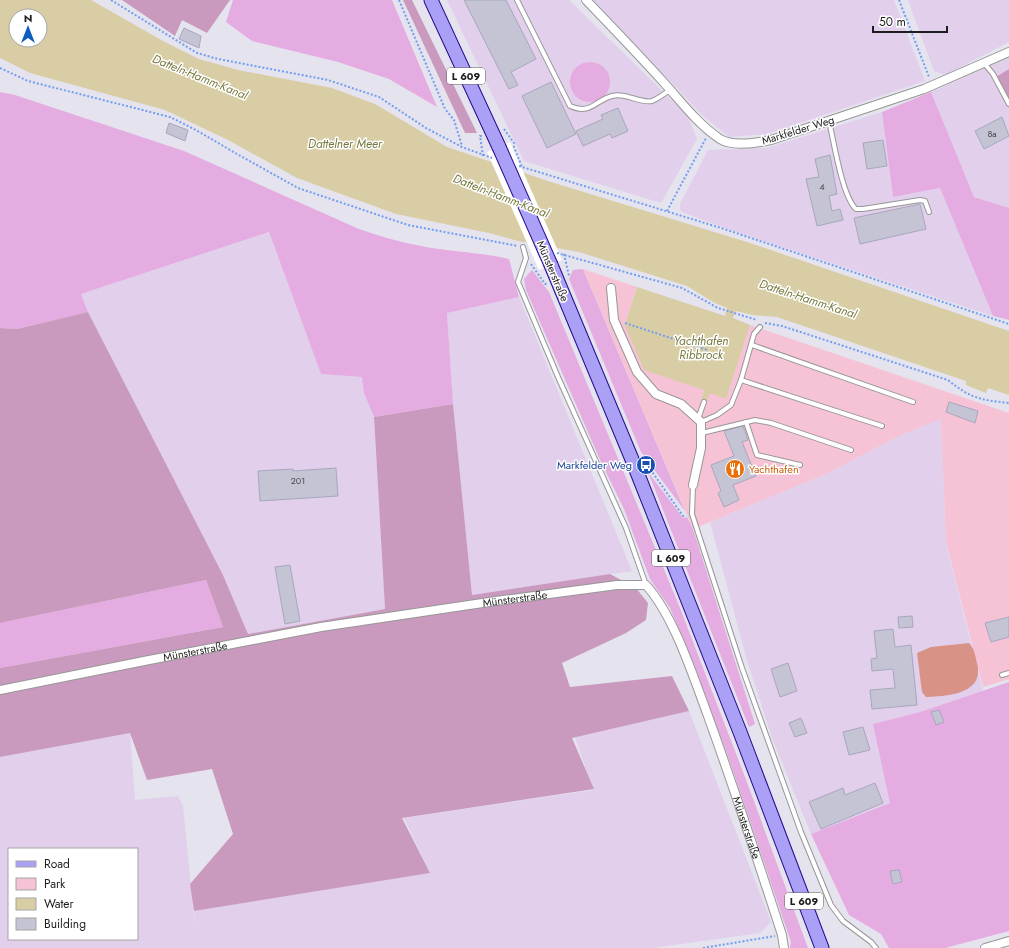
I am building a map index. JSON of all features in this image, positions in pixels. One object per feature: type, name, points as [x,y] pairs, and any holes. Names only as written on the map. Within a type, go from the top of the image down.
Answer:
[{"type":"main road","name":"Münsterstraße","points":[[431,0],[499,147],[551,265],[634,466],[740,732],[822,948]]},
{"type":"street","name":"Markfelder Weg","points":[[586,0],[700,123],[721,139],[732,142],[757,143],[771,140],[932,86],[1009,52]]},
{"type":"street","points":[[611,288],[614,320],[637,372],[656,394],[681,404],[699,421],[701,448],[693,485]]},
{"type":"street","name":"Münsterstraße","points":[[0,690],[144,660],[321,627],[617,585],[646,585],[664,610],[693,675],[748,832],[782,935],[784,948]]},
{"type":"street","points":[[986,948],[1009,940]]},
{"type":"lane","points":[[517,0],[570,106],[580,111],[592,108],[612,96],[627,95],[638,100],[651,101],[671,90]]},
{"type":"lane","points":[[984,64],[993,74],[1009,104]]},
{"type":"lane","points":[[829,121],[844,187],[851,204],[856,209],[920,200],[925,201],[929,212]]},
{"type":"lane","points":[[523,247],[526,258],[518,282],[558,377],[626,528],[646,585]]},
{"type":"lane","points":[[699,421],[717,415],[731,404],[741,380],[752,346],[754,334],[760,327]]},
{"type":"lane","points":[[752,346],[913,402]]},
{"type":"lane","points":[[741,380],[882,426]]},
{"type":"lane","points":[[699,421],[704,402]]},
{"type":"lane","points":[[701,433],[755,420],[771,423],[851,450]]},
{"type":"lane","points":[[746,422],[757,455],[800,465]]},
{"type":"lane","points":[[693,485],[692,514],[742,668],[801,832],[831,905],[843,921],[871,942],[876,948]]},
{"type":"lane","points":[[1002,675],[1009,673]]},
{"type":"path","points":[[111,0],[197,52],[218,59],[328,80],[379,97],[426,128],[483,156],[480,136]]},
{"type":"path","points":[[399,0],[445,109],[454,120],[462,147]]},
{"type":"path","points":[[899,0],[932,86]]},
{"type":"path","points":[[0,68],[28,81],[170,117],[298,188],[408,225],[523,247]]},
{"type":"path","points":[[504,129],[514,143],[514,147],[522,167],[667,211],[1009,324]]},
{"type":"path","points":[[667,211],[710,131]]},
{"type":"path","points":[[564,254],[569,276]]},
{"type":"path","points":[[570,255],[682,288],[701,300],[735,314],[782,326],[948,380],[965,393],[977,398],[1009,403]]},
{"type":"path","points":[[535,269],[545,284]]},
{"type":"path","points":[[625,323],[707,350]]},
{"type":"path","points":[[634,466],[644,462],[683,516],[692,514]]},
{"type":"path","points":[[703,948],[782,935]]},
{"type":"shaded area","points":[[122,0],[230,0],[207,33],[182,20],[175,36]]},
{"type":"shaded area","points":[[233,0],[392,0],[437,107],[389,79],[338,62],[252,41],[226,22]]},
{"type":"shaded area","points":[[403,0],[412,0],[477,133],[465,133]]},
{"type":"shaded area","points":[[447,0],[569,0],[688,116],[697,139],[661,203],[524,161]]},
{"type":"shaded area","points":[[593,0],[894,0],[925,81],[767,134],[729,137],[702,115]]},
{"type":"shaded area","points":[[908,0],[1009,0],[1009,42],[945,75],[934,71]]},
{"type":"shaded area","points":[[1009,58],[1009,208],[974,197],[931,92]]},
{"type":"shaded area","points":[[594,62],[601,65],[607,71],[610,82],[609,90],[601,99],[594,102],[586,102],[579,99],[571,90],[570,78],[573,71],[582,63]]},
{"type":"shaded area","points":[[1009,69],[1009,102],[996,77]]},
{"type":"shaded area","points":[[0,92],[15,95],[184,151],[367,232],[421,246],[509,259],[519,297],[447,313],[453,404],[374,417],[364,393],[362,377],[321,374],[269,232],[81,294],[88,312],[17,329],[0,328]]},
{"type":"shaded area","points":[[931,92],[974,197],[1009,208],[1009,320],[993,316],[940,188],[893,197],[882,112]]},
{"type":"shaded area","points":[[882,112],[893,197],[940,188],[993,316],[736,232],[684,213],[680,210],[680,204],[708,150],[767,148]]},
{"type":"shaded area","points":[[269,232],[321,374],[363,377],[364,393],[374,417],[385,609],[248,634],[223,575],[88,312],[81,294]]},
{"type":"shaded area","points":[[583,269],[685,511],[641,452],[569,279],[573,270]]},
{"type":"shaded area","points":[[532,270],[549,292],[680,608],[745,777],[808,948],[790,948],[791,942],[731,765],[697,673],[670,608],[650,579],[624,509],[601,462],[526,290],[524,279]]},
{"type":"shaded area","points":[[519,297],[632,571],[472,595],[453,404],[447,313]]},
{"type":"shaded area","points":[[88,312],[223,575],[248,634],[385,609],[374,417],[453,404],[472,595],[610,574],[636,588],[648,603],[646,620],[626,633],[562,663],[570,687],[672,676],[689,711],[572,738],[594,789],[402,818],[430,873],[194,911],[190,884],[233,834],[212,769],[147,780],[130,733],[0,757],[0,668],[223,627],[206,580],[0,623],[0,328],[17,329]]},
{"type":"shaded area","points":[[941,418],[946,544],[983,691],[920,712],[874,724],[890,803],[811,834],[772,738],[746,657],[710,522],[828,473],[903,434]]},
{"type":"shaded area","points":[[648,472],[683,518],[687,517],[693,529],[755,724],[749,727]]},
{"type":"shaded area","points":[[206,580],[223,627],[0,668],[0,623]]},
{"type":"shaded area","points":[[969,643],[974,650],[977,663],[978,673],[976,681],[970,687],[954,694],[926,697],[922,692],[917,653],[931,647]]},
{"type":"shaded area","points":[[1009,682],[1009,931],[945,948],[889,948],[881,934],[849,915],[811,834],[890,803],[873,724],[920,712]]},
{"type":"shaded area","points":[[689,711],[771,922],[760,933],[653,948],[0,948],[0,757],[130,733],[135,800],[178,796],[183,806],[195,929],[194,911],[430,873],[404,818],[593,790],[575,737]]},
{"type":"green space","points":[[583,269],[637,287],[625,325],[704,390],[701,401],[710,392],[726,398],[750,325],[1009,413],[1009,679],[983,687],[946,542],[941,419],[903,434],[828,473],[693,529]]},
{"type":"water","name":"Dattelner Meer","points":[[0,0],[91,0],[163,41],[199,59],[238,70],[332,88],[375,104],[447,147],[551,182],[747,242],[1009,331],[1009,395],[988,388],[986,393],[966,385],[966,381],[777,317],[753,315],[736,311],[733,318],[750,325],[726,399],[710,393],[706,403],[701,401],[704,390],[644,370],[625,325],[637,287],[725,316],[727,308],[713,302],[687,286],[579,252],[518,241],[489,233],[396,214],[297,178],[228,140],[165,110],[30,73],[0,58]]},
{"type":"pier","points":[[510,142],[562,260],[539,270],[487,152]]},
{"type":"building","points":[[464,0],[506,0],[536,59],[511,72],[518,85],[509,89]]},
{"type":"building","points":[[184,28],[201,36],[199,48],[179,39]]},
{"type":"building","points":[[551,82],[576,134],[547,148],[522,96]]},
{"type":"building","points":[[618,108],[628,131],[612,138],[610,134],[583,146],[576,131],[603,119],[601,115]]},
{"type":"building","points":[[1002,117],[1009,136],[984,149],[975,131]]},
{"type":"building","points":[[169,123],[188,130],[185,141],[166,133]]},
{"type":"building","points":[[883,140],[887,166],[867,169],[863,143]]},
{"type":"building","points":[[830,155],[837,194],[829,196],[832,211],[840,209],[843,220],[817,226],[806,179],[819,177],[815,159]]},
{"type":"building","points":[[920,204],[926,229],[860,244],[854,218]]},
{"type":"building","points":[[949,402],[978,411],[975,423],[946,412]]},
{"type":"building","points":[[743,426],[748,440],[742,442],[756,476],[733,485],[739,500],[724,507],[718,493],[721,491],[711,465],[734,456],[724,431]]},
{"type":"building","points":[[336,468],[338,496],[260,501],[258,471],[293,469],[293,471]]},
{"type":"building","points":[[290,565],[300,621],[285,624],[275,567]]},
{"type":"building","points":[[912,616],[913,627],[899,628],[898,617]]},
{"type":"building","points":[[1009,617],[1009,637],[991,642],[985,623]]},
{"type":"building","points":[[893,629],[895,647],[911,645],[917,705],[872,709],[870,690],[895,688],[893,669],[872,671],[871,659],[877,658],[874,631]]},
{"type":"building","points":[[788,663],[797,691],[780,697],[771,669]]},
{"type":"building","points":[[939,710],[944,722],[936,725],[931,712]]},
{"type":"building","points":[[801,718],[807,733],[795,737],[789,723]]},
{"type":"building","points":[[863,727],[870,750],[849,755],[843,732]]},
{"type":"building","points":[[875,783],[883,803],[821,829],[809,802],[843,788],[845,795]]},
{"type":"building","points":[[899,870],[902,882],[893,884],[890,871]]},
{"type":"place","name":"Markfelder Weg","points":[[646,465]]},
{"type":"place","name":"Yachthafen","points":[[735,469]]},
{"type":"water label","name":"Datteln-Hamm-Kanal","points":[[200,77]]},
{"type":"water label","name":"Datteln-Hamm-Kanal","points":[[501,196]]},
{"type":"water label","name":"Datteln-Hamm-Kanal","points":[[808,299]]},
{"type":"water label","name":"Yachthafen Ribbrock","points":[[701,348]]}]
